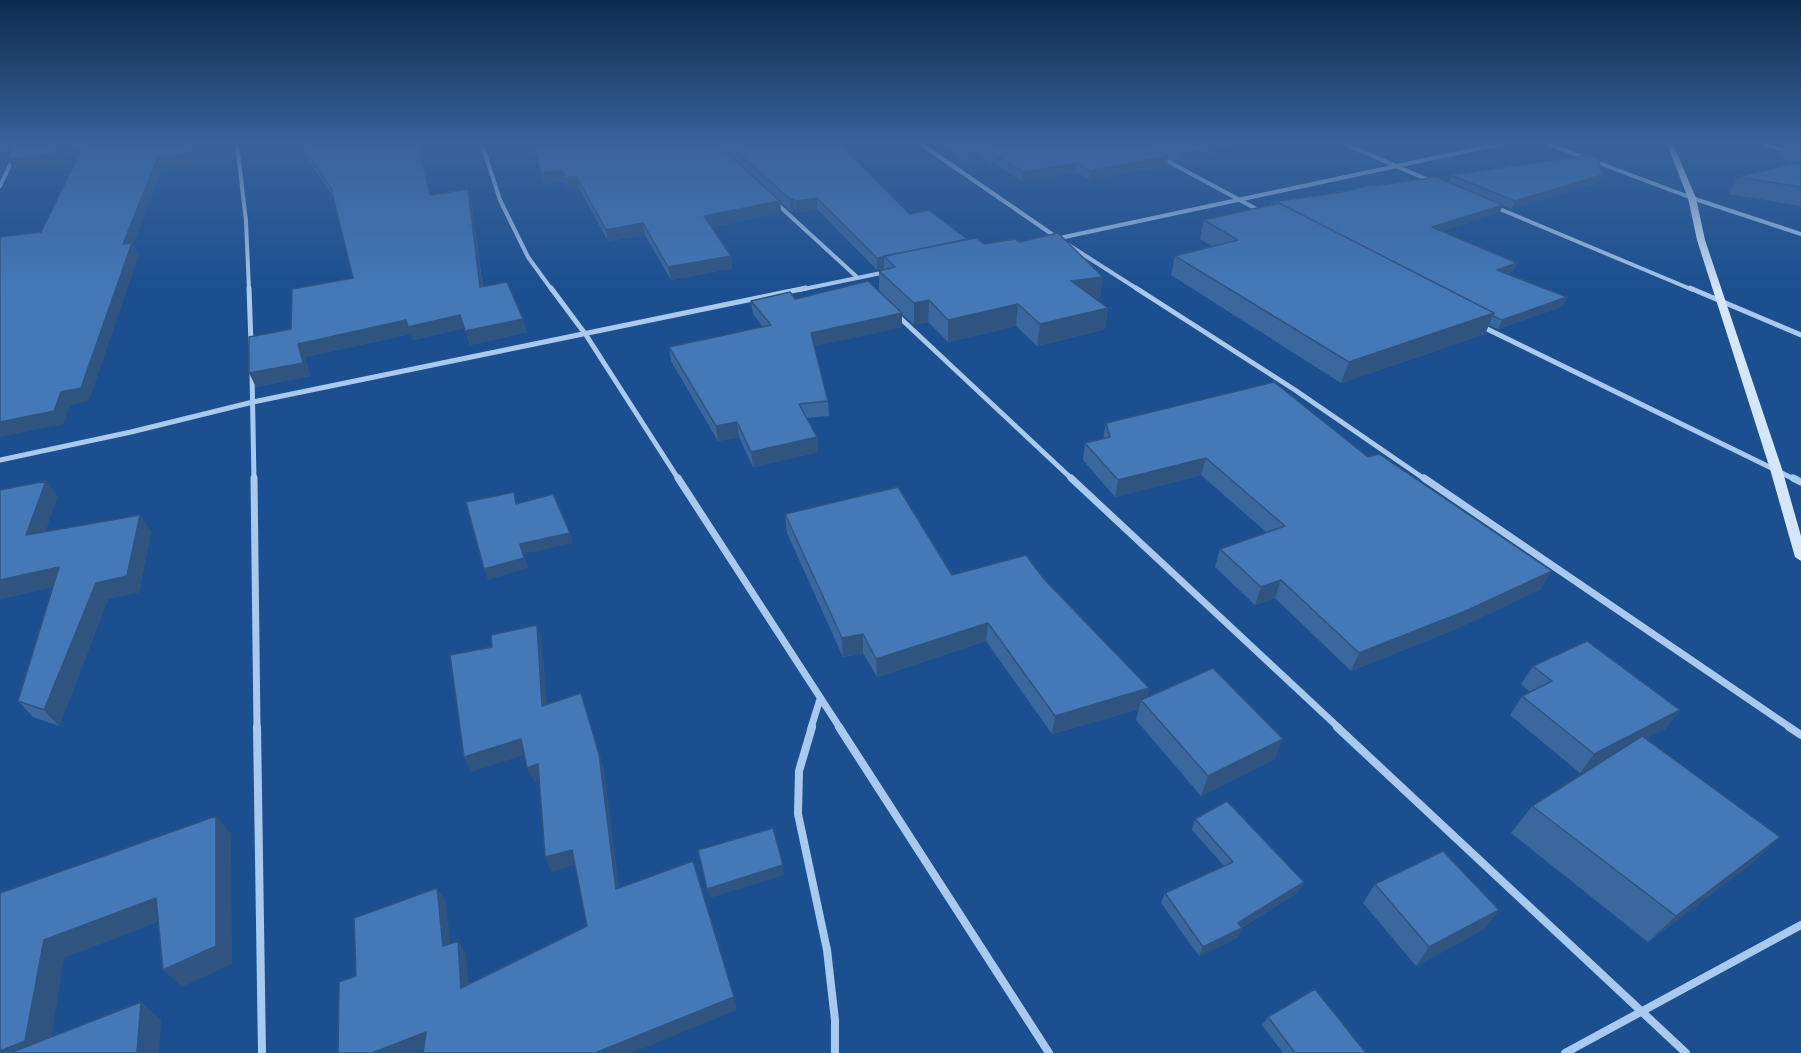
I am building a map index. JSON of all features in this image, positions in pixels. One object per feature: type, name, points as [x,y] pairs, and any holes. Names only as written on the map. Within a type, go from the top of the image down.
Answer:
[{"type":"street","points":[[243,193],[252,357]]},
{"type":"street","points":[[498,193],[528,257],[585,335],[1049,1053]]},
{"type":"street","points":[[993,193],[1058,238],[1295,390],[1801,735]]},
{"type":"street","points":[[1228,193],[1268,215]]},
{"type":"street","points":[[1047,241],[1263,193]]},
{"type":"street","points":[[1679,193],[1801,234]]},
{"type":"street","points":[[1690,193],[1701,240],[1776,469],[1801,557]]},
{"type":"street","points":[[772,199],[866,286]]},
{"type":"street","points":[[1486,204],[1801,335]]},
{"type":"street","points":[[0,460],[131,432],[253,402],[891,271]]},
{"type":"street","points":[[892,310],[1686,1053]]},
{"type":"street","points":[[1476,323],[1801,482]]},
{"type":"street","points":[[252,368],[262,1053]]},
{"type":"street","points":[[820,699],[799,771],[798,814],[827,950],[836,1020],[836,1053]]},
{"type":"street","points":[[1565,1053],[1640,1010],[1801,925]]},
{"type":"building","points":[[60,193],[143,193],[123,244],[132,243],[81,388],[61,392],[54,411],[0,422],[0,237],[41,232]]},
{"type":"building","points":[[332,193],[430,193],[430,195],[469,193],[480,287],[507,282],[523,319],[465,331],[460,315],[408,327],[406,320],[298,344],[303,363],[249,373],[249,337],[291,329],[292,289],[353,278]]},
{"type":"building","points":[[586,193],[771,193],[780,201],[704,216],[731,256],[668,267],[643,223],[606,230]]},
{"type":"building","points":[[783,193],[889,193],[910,214],[929,210],[967,239],[877,258],[817,198],[796,201]]},
{"type":"building","points":[[1334,193],[1475,193],[1503,205],[1432,227],[1517,263],[1497,270],[1567,297],[1502,320],[1493,316],[1494,313],[1279,203],[1271,202]]},
{"type":"building","points":[[1496,193],[1541,193],[1515,201]]},
{"type":"building","points":[[1279,203],[1494,313],[1349,362],[1175,256],[1238,240],[1204,220]]},
{"type":"building","points":[[1058,233],[1103,277],[1071,281],[1108,308],[1040,324],[1018,304],[948,320],[929,300],[914,303],[879,271],[895,267],[884,256],[976,238],[984,244],[1015,239],[1019,242]]},
{"type":"building","points":[[868,281],[902,313],[811,333],[828,401],[799,404],[817,437],[751,452],[737,422],[716,426],[669,347],[771,325],[751,301],[790,292],[795,299]]},
{"type":"building","points":[[1274,382],[1368,457],[1379,454],[1552,571],[1468,610],[1359,653],[1281,580],[1261,587],[1220,549],[1285,526],[1206,458],[1118,480],[1085,443],[1110,437],[1106,423]]},
{"type":"building","points":[[46,481],[26,535],[140,515],[127,576],[96,583],[44,710],[18,701],[59,567],[0,580],[0,490]]},
{"type":"building","points":[[898,487],[952,575],[1026,555],[1043,578],[1149,688],[1055,716],[988,623],[876,659],[863,634],[842,638],[785,514]]},
{"type":"building","points":[[514,492],[516,504],[553,494],[570,533],[520,544],[524,558],[484,569],[466,502]]},
{"type":"building","points":[[537,625],[542,706],[581,693],[599,754],[616,889],[693,861],[734,997],[595,1053],[423,1053],[426,1032],[372,1053],[338,1053],[339,982],[356,976],[354,918],[437,888],[443,946],[458,941],[461,988],[587,926],[572,850],[545,857],[538,764],[527,768],[521,739],[464,757],[450,655],[492,647],[491,635]]},
{"type":"building","points":[[1587,641],[1680,710],[1594,754],[1522,696],[1552,681],[1533,666]]},
{"type":"building","points":[[1213,668],[1283,739],[1208,776],[1141,700]]},
{"type":"building","points":[[1642,736],[1780,837],[1676,916],[1532,806]]},
{"type":"building","points":[[1227,801],[1304,882],[1238,923],[1242,928],[1203,947],[1165,893],[1233,862],[1195,819]]},
{"type":"building","points":[[216,816],[216,946],[163,970],[156,898],[44,940],[25,1041],[0,1051],[0,893]]},
{"type":"building","points":[[773,828],[783,865],[707,889],[698,850]]},
{"type":"building","points":[[1443,851],[1499,910],[1429,947],[1375,884]]},
{"type":"building","points":[[1315,989],[1366,1053],[1295,1053],[1268,1017]]},
{"type":"building","points":[[141,1002],[137,1053],[10,1053]]}]
